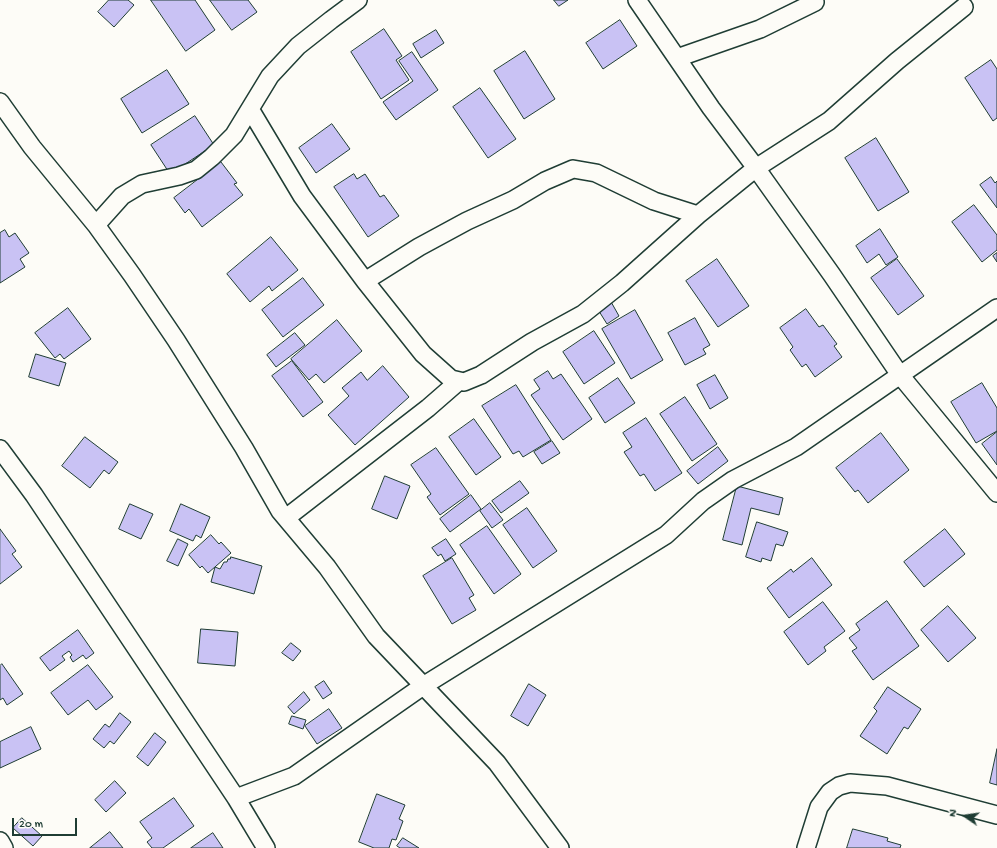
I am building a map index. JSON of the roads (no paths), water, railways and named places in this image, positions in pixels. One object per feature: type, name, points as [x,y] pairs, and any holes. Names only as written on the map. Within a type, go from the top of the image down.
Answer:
[{"type":"street","points":[[96,225],[122,196],[142,184],[179,176],[196,170],[212,157],[234,135],[270,76],[298,46],[358,0]]},
{"type":"street","points":[[637,0],[711,108],[756,168],[832,275],[900,375],[997,493]]},
{"type":"street","points":[[677,58],[760,29],[815,2]]},
{"type":"street","points":[[250,109],[302,196],[365,281],[423,354],[451,379],[464,382],[481,376],[532,342],[583,314],[622,283],[698,215],[756,168],[829,121],[897,61],[964,7]]},
{"type":"street","points":[[0,102],[32,148],[96,225],[132,275],[176,340],[286,518],[327,567],[376,636],[496,763],[560,848]]},
{"type":"street","points":[[365,281],[419,247],[467,221],[513,200],[546,181],[573,168],[596,173],[654,201],[698,215]]},
{"type":"street","points":[[236,798],[294,776],[423,686],[666,535],[703,501],[733,480],[796,447],[997,308]]},
{"type":"street","points":[[286,518],[428,408],[459,381]]},
{"type":"street","points":[[0,449],[34,495],[236,798],[266,848]]},
{"type":"street","points":[[806,848],[819,807],[830,792],[839,786],[850,783],[887,786],[997,815]]},
{"type":"street","points":[[0,841],[4,848]]}]
